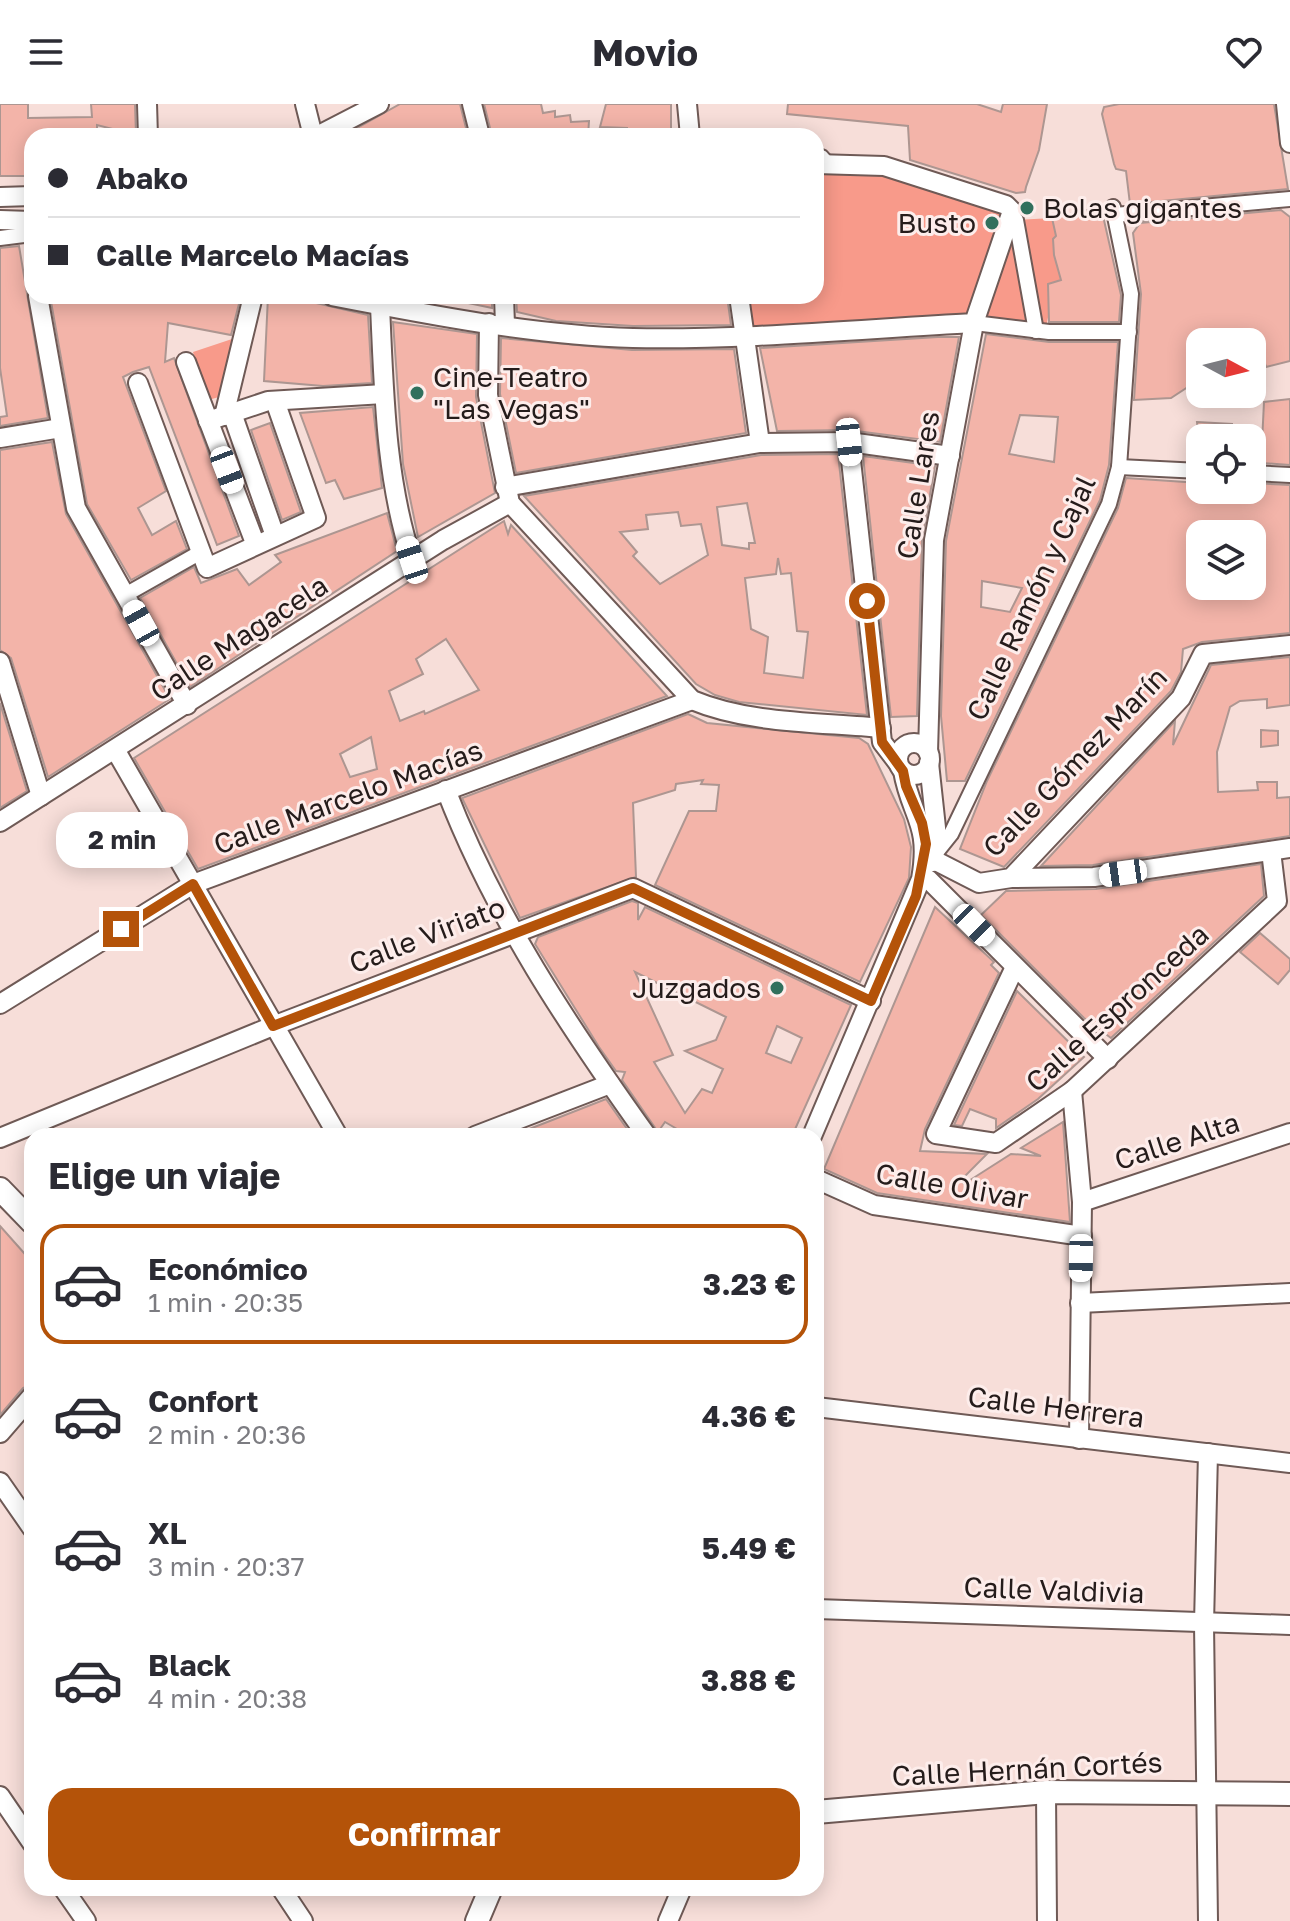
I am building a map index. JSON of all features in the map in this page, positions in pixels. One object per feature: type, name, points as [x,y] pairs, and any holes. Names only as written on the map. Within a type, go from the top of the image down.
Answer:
[{"type":"street","points":[[147,104],[148,128]]},
{"type":"street","points":[[305,104],[312,128]]},
{"type":"street","points":[[331,128],[379,104]]},
{"type":"street","points":[[472,104],[478,128]]},
{"type":"street","points":[[687,104],[689,128]]},
{"type":"street","points":[[1286,104],[1290,143]]},
{"type":"street","name":"Calle Lares","points":[[824,160],[884,166],[1006,205],[1012,211],[974,323],[934,540],[928,757],[935,797],[934,857],[928,879],[916,896]]},
{"type":"street","points":[[0,197],[24,196]]},
{"type":"street","name":"Calle Ramón y Cajal","points":[[934,857],[951,834],[1109,504],[1119,467],[1131,294],[1114,211],[1290,199]]},
{"type":"street","points":[[0,220],[24,221]]},
{"type":"street","points":[[1016,220],[1036,331]]},
{"type":"street","points":[[0,238],[24,235]]},
{"type":"street","points":[[39,304],[76,508],[187,705]]},
{"type":"street","points":[[251,304],[221,417],[255,543]]},
{"type":"street","points":[[370,304],[497,324],[631,338],[746,336],[974,323],[1036,331],[1129,332]]},
{"type":"street","points":[[502,304],[488,395],[508,495],[692,700],[716,710],[752,716],[881,728]]},
{"type":"street","points":[[740,304],[760,443]]},
{"type":"street","points":[[380,306],[384,394],[395,511],[412,560]]},
{"type":"street","points":[[186,362],[221,417],[275,536]]},
{"type":"street","points":[[138,383],[207,568],[255,543],[316,518],[275,401]]},
{"type":"street","points":[[221,417],[275,401],[384,394]]},
{"type":"street","points":[[0,438],[61,428]]},
{"type":"street","points":[[815,1128],[916,896],[926,844],[922,823],[901,767],[901,748],[910,743],[921,744],[928,757],[918,774],[901,767],[882,742],[849,442]]},
{"type":"street","name":"Calle Magacela","points":[[0,822],[116,751],[508,495],[760,443],[849,442],[950,456]]},
{"type":"street","points":[[1119,467],[1186,470]]},
{"type":"street","points":[[1266,474],[1290,475]]},
{"type":"street","points":[[125,595],[201,552]]},
{"type":"street","name":"Calle Gómez Marín","points":[[953,905],[979,883],[1011,878],[1181,698],[1203,654],[1290,645]]},
{"type":"street","points":[[0,662],[41,796]]},
{"type":"street","name":"Calle Marcelo Macías","points":[[0,1004],[193,884],[692,700]]},
{"type":"street","points":[[116,751],[333,1128]]},
{"type":"street","points":[[446,790],[469,850],[512,932],[641,1128]]},
{"type":"street","points":[[1011,878],[1094,877],[1281,850]]},
{"type":"street","name":"Calle Espronceda","points":[[1015,967],[936,1134],[996,1143],[1072,1091],[1277,901],[1281,850]]},
{"type":"street","name":"Calle Gómez Marín","points":[[934,857],[979,883]]},
{"type":"street","points":[[928,879],[1108,1059]]},
{"type":"street","name":"Calle Viriato","points":[[24,1128],[273,1026],[633,888],[871,1001]]},
{"type":"street","points":[[496,1128],[610,1084]]},
{"type":"street","points":[[1072,1091],[1082,1202],[1079,1439]]},
{"type":"street","name":"Calle Viriato","points":[[0,1138],[24,1128]]},
{"type":"street","name":"Calle Alta","points":[[1082,1202],[1290,1133]]},
{"type":"street","name":"Calle Olivar","points":[[824,1183],[874,1205],[1082,1236]]},
{"type":"street","points":[[0,1189],[24,1214]]},
{"type":"street","points":[[1080,1303],[1290,1293]]},
{"type":"street","points":[[0,1433],[24,1405]]},
{"type":"street","name":"Calle Herrera","points":[[824,1408],[1290,1463]]},
{"type":"street","points":[[1208,1453],[1204,1624],[1208,1921]]},
{"type":"street","points":[[0,1482],[24,1516]]},
{"type":"street","name":"Calle Valdivia","points":[[824,1609],[1290,1625]]},
{"type":"street","points":[[1046,1792],[1047,1921]]},
{"type":"street","name":"Calle Hernán Cortés","points":[[824,1811],[1046,1792],[1290,1794]]},
{"type":"street","points":[[0,1796],[24,1831]]},
{"type":"street","points":[[69,1896],[86,1921]]},
{"type":"street","points":[[286,1896],[303,1921]]},
{"type":"street","points":[[477,1921],[488,1896]]},
{"type":"street","points":[[668,1921],[679,1896]]},
{"type":"shaded area","points":[[824,164],[884,166],[1006,205],[1016,220],[1052,218],[1061,280],[1048,284],[1051,301],[1046,328],[974,323],[746,336],[740,304],[824,304]]},
{"type":"shaded area","points":[[235,338],[223,396],[208,400],[193,352]]},
{"type":"building","points":[[0,104],[28,104],[28,118],[92,117],[91,104],[135,104],[136,128],[97,125],[97,128],[24,128],[24,176],[0,176]]},
{"type":"building","points":[[400,104],[460,104],[466,128],[357,128]]},
{"type":"building","points":[[484,104],[541,104],[543,113],[555,111],[555,117],[570,115],[571,122],[589,121],[589,128],[490,128]]},
{"type":"building","points":[[606,104],[671,104],[671,128],[600,127]]},
{"type":"building","points":[[788,104],[977,104],[1001,112],[1003,104],[1047,104],[1039,150],[1025,192],[1016,193],[910,160],[908,126],[787,114]]},
{"type":"building","points":[[1119,104],[1274,104],[1288,189],[1130,204],[1126,171],[1116,169],[1102,114],[1104,107]]},
{"type":"building","points":[[1101,207],[1121,295],[1119,322],[1049,322],[1048,284],[1061,280],[1054,255],[1053,239],[1056,236],[1052,218]]},
{"type":"building","points":[[1281,210],[1290,217],[1290,361],[1266,367],[1266,328],[1186,328],[1186,388],[1171,398],[1134,400],[1141,294],[1133,233],[1140,223]]},
{"type":"building","points":[[19,246],[24,276],[24,304],[29,304],[48,418],[0,426],[0,417],[7,416],[0,368],[0,248]]},
{"type":"building","points":[[51,304],[239,304],[231,335],[168,323],[165,362],[174,358],[239,536],[217,545],[149,367],[123,377],[166,491],[138,508],[152,535],[176,521],[187,549],[131,580],[87,504]]},
{"type":"building","points":[[268,304],[321,304],[368,315],[372,383],[323,386],[264,381]]},
{"type":"building","points":[[516,304],[728,304],[731,325],[633,326],[556,321],[517,312]]},
{"type":"building","points":[[393,322],[477,334],[476,397],[495,493],[418,537],[403,464]]},
{"type":"building","points":[[986,334],[1049,342],[1118,342],[1109,465],[1100,500],[965,781],[947,781],[941,716],[946,541]],"holes":[[[1020,415],[1058,417],[1054,462],[1009,454]],[[982,581],[1022,588],[1010,612],[981,607]]]},
{"type":"building","points":[[959,337],[940,442],[849,430],[777,431],[760,348]]},
{"type":"building","points":[[501,338],[632,350],[734,349],[746,433],[516,473],[500,394]]},
{"type":"building","points":[[1290,399],[1290,465],[1266,463],[1266,424],[1263,424],[1266,402]]},
{"type":"building","points":[[373,407],[382,488],[344,499],[335,480],[326,483],[300,413]]},
{"type":"building","points":[[270,423],[301,512],[282,520],[251,430]]},
{"type":"building","points":[[52,442],[66,514],[170,699],[48,777],[11,658],[0,650],[0,450]]},
{"type":"building","points":[[838,454],[867,715],[739,702],[715,695],[696,684],[524,496],[761,455]],"holes":[[[747,503],[755,543],[749,543],[749,549],[722,545],[717,507]],[[678,512],[681,526],[701,524],[708,555],[660,584],[633,556],[637,552],[620,532],[648,529],[646,515]],[[778,558],[781,574],[791,573],[797,631],[808,632],[803,678],[764,673],[768,637],[751,629],[745,578],[776,574]]]},
{"type":"building","points":[[863,456],[935,466],[922,540],[917,716],[891,717]]},
{"type":"building","points":[[1126,478],[1186,482],[1186,504],[1266,504],[1266,484],[1290,485],[1290,633],[1202,642],[1183,649],[1181,672],[1171,691],[1004,867],[960,849],[987,781],[1118,508]]},
{"type":"building","points":[[387,513],[397,551],[190,687],[140,598],[194,567],[201,583],[237,569],[249,585],[281,562],[275,555]]},
{"type":"building","points":[[504,521],[508,534],[511,525],[667,696],[198,869],[134,758]],"holes":[[[446,639],[479,690],[425,714],[424,711],[400,721],[389,691],[423,674],[416,659]],[[371,737],[377,769],[350,777],[340,754]]]},
{"type":"building","points":[[1290,657],[1290,705],[1267,708],[1267,699],[1240,701],[1230,707],[1217,752],[1218,792],[1258,790],[1257,782],[1277,782],[1277,798],[1290,797],[1290,836],[1093,865],[1041,866],[1175,721],[1173,745],[1211,665]]},
{"type":"building","points":[[0,703],[27,791],[0,808]]},
{"type":"building","points":[[688,714],[707,723],[859,738],[868,744],[904,819],[911,847],[909,878],[860,982],[655,885],[689,811],[716,811],[719,785],[701,784],[703,780],[676,784],[675,790],[633,803],[636,877],[520,918],[462,798]]},
{"type":"building","points":[[1261,730],[1278,731],[1278,745],[1261,747]]},
{"type":"building","points":[[1261,864],[1264,896],[1111,1038],[1084,1018],[981,915],[1006,891],[1096,889]]},
{"type":"building","points":[[632,901],[638,903],[638,920],[645,907],[851,1005],[796,1128],[675,1128],[665,1122],[661,1128],[655,1128],[622,1080],[625,1072],[616,1071],[599,1047],[535,944],[538,937]],"holes":[[[635,972],[726,1017],[716,1040],[685,1051],[723,1069],[712,1093],[702,1089],[685,1113],[654,1062],[673,1055]],[[777,1026],[802,1038],[791,1063],[766,1053]]]},
{"type":"building","points":[[935,907],[994,962],[991,965],[999,973],[925,1129],[920,1151],[987,1154],[961,1180],[964,1184],[1011,1154],[1041,1156],[1021,1148],[1063,1122],[1070,1222],[877,1193],[824,1169]]},
{"type":"building","points":[[1260,933],[1290,959],[1290,970],[1278,984],[1240,952]]},
{"type":"building","points":[[1017,991],[1084,1057],[1038,1099],[996,1128],[996,1119],[970,1109],[962,1126],[954,1125]]},
{"type":"building","points":[[606,1099],[626,1128],[532,1128]]},
{"type":"building","points":[[0,1226],[24,1253],[24,1388],[0,1415]]},
{"type":"place","name":"Bolas gigantes","points":[[1027,208]]},
{"type":"place","name":"Busto","points":[[992,223]]},
{"type":"place","name":"Cine-Teatro \"Las Vegas\"","points":[[417,393]]},
{"type":"place","name":"Juzgados","points":[[777,988]]},
{"type":"route","points":[[121,929],[193,884],[273,1026],[633,888],[871,1001],[916,896],[926,844],[922,823],[903,771],[882,742],[867,601]]}]
